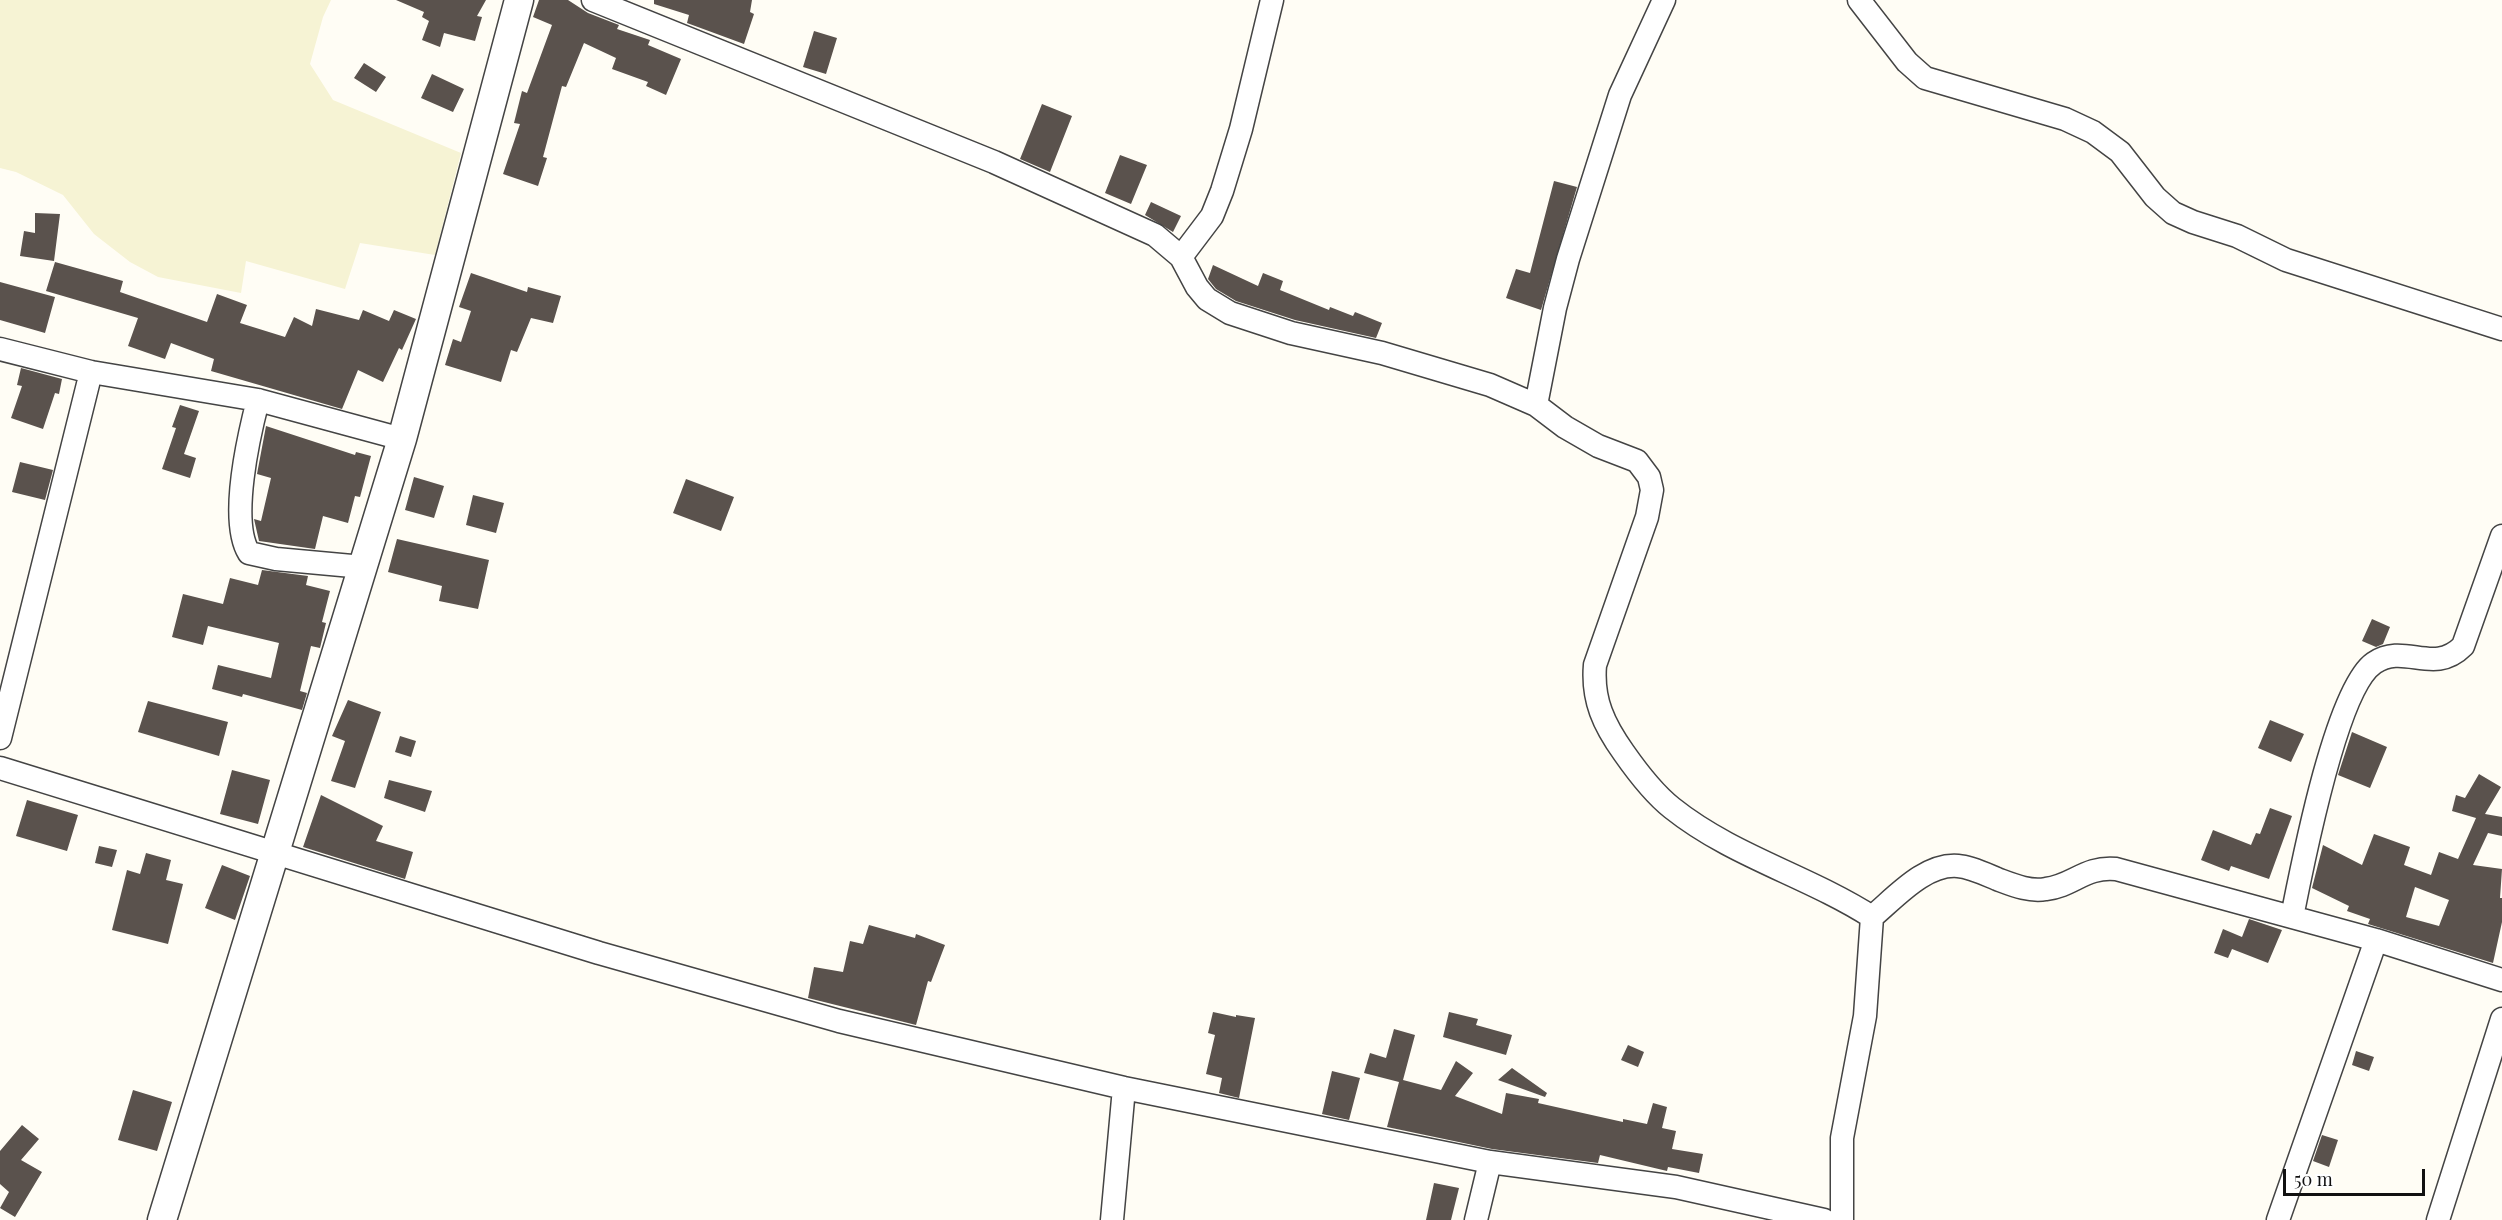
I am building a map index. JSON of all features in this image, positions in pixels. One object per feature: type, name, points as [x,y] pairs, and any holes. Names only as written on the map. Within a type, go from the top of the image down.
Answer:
[{"type":"street","points":[[162,1220],[402,439],[519,0]]},
{"type":"street","points":[[593,0],[994,162],[1155,235],[1181,257],[1197,287],[1207,299],[1230,313],[1291,333],[1382,353],[1490,385],[1536,405],[1565,428],[1598,446],[1637,461],[1649,477],[1652,490],[1647,517],[1595,665],[1593,684],[1596,700],[1605,723],[1644,781],[1671,808],[1720,841],[1846,900],[1872,917]]},
{"type":"street","points":[[1181,257],[1212,216],[1222,191],[1244,119],[1272,0]]},
{"type":"street","points":[[1536,405],[1555,308],[1568,259],[1620,95],[1664,0]]},
{"type":"street","points":[[1859,0],[1907,62],[1925,78],[1953,89],[2065,119],[2093,132],[2120,152],[2155,197],[2173,213],[2237,236],[2286,260],[2502,329]]},
{"type":"street","points":[[0,350],[91,372],[258,400],[402,439]]},
{"type":"street","points":[[0,738],[91,372]]},
{"type":"street","points":[[258,400],[247,445],[242,482],[243,537],[249,553],[276,559],[363,567]]},
{"type":"street","points":[[2292,917],[2332,748],[2349,702],[2363,674],[2372,664],[2388,656],[2441,660],[2459,650],[2463,646],[2502,536]]},
{"type":"street","points":[[0,768],[599,953],[816,1014],[1124,1088],[1490,1162],[1676,1187],[1824,1220]]},
{"type":"street","points":[[1842,1220],[1842,1138],[1865,1016],[1872,917],[1930,871],[1945,866],[1959,866],[2018,887],[2036,890],[2061,885],[2091,870],[2116,869],[2376,940],[2502,980]]},
{"type":"street","points":[[2278,1220],[2376,940]]},
{"type":"street","points":[[2438,1220],[2502,1019]]},
{"type":"street","points":[[1112,1220],[1124,1088]]},
{"type":"street","points":[[1476,1220],[1490,1162]]},
{"type":"shaded area","points":[[0,0],[331,0],[323,17],[310,64],[333,100],[461,153],[435,255],[360,243],[345,289],[246,261],[241,293],[158,277],[130,262],[94,234],[63,195],[16,172],[0,168]]},
{"type":"building","points":[[396,0],[486,0],[477,16],[482,17],[475,41],[444,33],[440,47],[422,40],[429,21],[422,17],[424,12]]},
{"type":"building","points":[[539,0],[568,0],[588,13],[619,25],[617,29],[650,40],[648,45],[681,59],[666,95],[646,86],[648,82],[612,69],[616,58],[584,43],[566,87],[562,86],[543,157],[547,158],[538,186],[503,174],[520,124],[514,123],[522,91],[527,93],[552,25],[533,17]]},
{"type":"building","points":[[654,0],[752,0],[750,12],[754,14],[744,44],[687,23],[689,15],[654,4]]},
{"type":"building","points":[[814,31],[837,38],[826,74],[803,67]]},
{"type":"building","points":[[364,63],[386,77],[376,92],[354,78]]},
{"type":"building","points":[[432,74],[464,89],[453,112],[421,98]]},
{"type":"building","points":[[1042,104],[1072,116],[1050,172],[1020,159]]},
{"type":"building","points":[[1120,155],[1147,165],[1131,204],[1105,193]]},
{"type":"building","points":[[1554,181],[1577,187],[1541,310],[1506,298],[1516,269],[1530,273]]},
{"type":"building","points":[[1151,202],[1181,216],[1173,232],[1145,215]]},
{"type":"building","points":[[35,213],[60,214],[54,261],[20,256],[24,231],[35,233]]},
{"type":"building","points":[[55,262],[123,281],[120,292],[207,322],[217,294],[247,305],[240,323],[285,337],[294,317],[312,326],[316,309],[359,320],[363,310],[389,321],[394,310],[416,319],[402,350],[399,348],[383,382],[358,370],[342,409],[211,371],[214,359],[171,343],[165,359],[128,346],[138,318],[46,291]]},
{"type":"building","points":[[1213,265],[1258,286],[1263,273],[1283,281],[1280,290],[1329,310],[1330,307],[1353,316],[1355,312],[1382,323],[1376,338],[1295,320],[1236,301],[1216,289],[1208,279]]},
{"type":"building","points":[[471,273],[527,292],[528,287],[561,296],[553,323],[531,318],[517,352],[511,350],[501,382],[445,365],[453,339],[461,342],[471,311],[459,307]]},
{"type":"building","points":[[0,282],[55,297],[45,333],[0,320]]},
{"type":"building","points":[[21,368],[62,379],[59,394],[55,393],[43,429],[11,418],[22,386],[17,385]]},
{"type":"building","points":[[180,405],[199,411],[184,454],[196,458],[190,478],[162,469],[176,428],[172,427]]},
{"type":"building","points":[[266,426],[355,455],[356,452],[371,456],[360,497],[355,496],[348,523],[323,516],[315,549],[259,541],[254,519],[261,521],[271,478],[257,474]]},
{"type":"building","points":[[20,462],[53,470],[45,500],[12,492]]},
{"type":"building","points":[[414,477],[444,486],[434,518],[405,510]]},
{"type":"building","points":[[686,479],[734,497],[721,531],[673,513]]},
{"type":"building","points":[[473,495],[504,503],[496,533],[466,525]]},
{"type":"building","points":[[397,539],[489,560],[478,609],[439,601],[442,586],[388,572]]},
{"type":"building","points":[[262,570],[308,576],[306,585],[330,591],[322,622],[326,623],[320,648],[311,646],[300,691],[307,693],[302,710],[243,694],[242,697],[212,689],[218,665],[271,678],[279,643],[208,626],[203,645],[172,637],[183,594],[223,604],[230,578],[258,585]]},
{"type":"building","points":[[2372,619],[2390,627],[2383,644],[2376,647],[2362,641]]},
{"type":"building","points":[[348,700],[381,712],[355,788],[331,781],[345,741],[332,736]]},
{"type":"building","points":[[148,701],[228,722],[219,756],[138,732]]},
{"type":"building","points":[[2270,720],[2304,734],[2291,762],[2258,748]]},
{"type":"building","points":[[2352,732],[2387,747],[2370,788],[2338,775]]},
{"type":"building","points":[[400,736],[416,741],[411,757],[395,752]]},
{"type":"building","points":[[232,770],[270,780],[258,824],[220,814]]},
{"type":"building","points":[[2479,774],[2501,787],[2485,814],[2502,817],[2502,836],[2488,833],[2473,865],[2502,869],[2500,898],[2502,898],[2502,922],[2493,963],[2368,924],[2370,919],[2347,911],[2349,906],[2312,888],[2323,845],[2362,865],[2374,834],[2410,847],[2404,865],[2431,875],[2439,852],[2458,859],[2476,818],[2452,811],[2456,795],[2465,798]],"holes":[[[2415,887],[2449,900],[2439,926],[2406,917]]]},
{"type":"building","points":[[389,780],[432,791],[425,812],[384,798]]},
{"type":"building","points":[[321,795],[383,826],[376,841],[413,852],[405,879],[303,847]]},
{"type":"building","points":[[27,800],[78,815],[67,851],[16,836]]},
{"type":"building","points":[[2270,808],[2292,816],[2269,879],[2231,866],[2229,871],[2201,860],[2213,830],[2251,845],[2256,833],[2260,834]]},
{"type":"building","points":[[99,846],[117,850],[112,867],[95,863]]},
{"type":"building","points":[[146,853],[171,860],[166,880],[183,884],[168,944],[112,930],[127,870],[140,874]]},
{"type":"building","points":[[222,865],[250,876],[235,920],[205,908]]},
{"type":"building","points":[[2249,919],[2282,930],[2268,963],[2232,949],[2228,958],[2214,953],[2223,929],[2242,937]]},
{"type":"building","points":[[869,925],[915,938],[916,934],[945,945],[931,982],[928,981],[916,1025],[808,998],[814,967],[843,972],[850,941],[863,944]]},
{"type":"building","points":[[1213,1012],[1255,1018],[1239,1098],[1219,1093],[1222,1078],[1206,1074],[1215,1035],[1208,1033]]},
{"type":"building","points":[[1449,1012],[1478,1019],[1476,1025],[1512,1035],[1506,1055],[1443,1037]]},
{"type":"building","points":[[1394,1029],[1415,1035],[1403,1080],[1441,1090],[1456,1061],[1473,1073],[1455,1096],[1502,1114],[1506,1093],[1539,1099],[1538,1103],[1623,1122],[1623,1119],[1647,1124],[1653,1103],[1667,1107],[1662,1128],[1676,1131],[1672,1149],[1703,1154],[1699,1173],[1668,1167],[1667,1171],[1600,1155],[1598,1163],[1492,1149],[1387,1127],[1399,1082],[1364,1073],[1370,1053],[1386,1058]]},
{"type":"building","points":[[1628,1045],[1644,1052],[1638,1067],[1621,1060]]},
{"type":"building","points":[[2356,1051],[2374,1057],[2369,1071],[2352,1065]]},
{"type":"building","points":[[1512,1068],[1547,1093],[1545,1097],[1498,1080]]},
{"type":"building","points":[[1332,1071],[1360,1078],[1349,1120],[1322,1114]]},
{"type":"building","points":[[133,1090],[172,1102],[157,1151],[118,1140]]},
{"type":"building","points":[[22,1125],[39,1139],[21,1160],[42,1172],[15,1217],[0,1208],[9,1192],[0,1184],[0,1151]]},
{"type":"building","points":[[2322,1135],[2338,1140],[2329,1167],[2313,1161]]},
{"type":"building","points":[[1434,1183],[1459,1188],[1451,1220],[1426,1220]]}]
